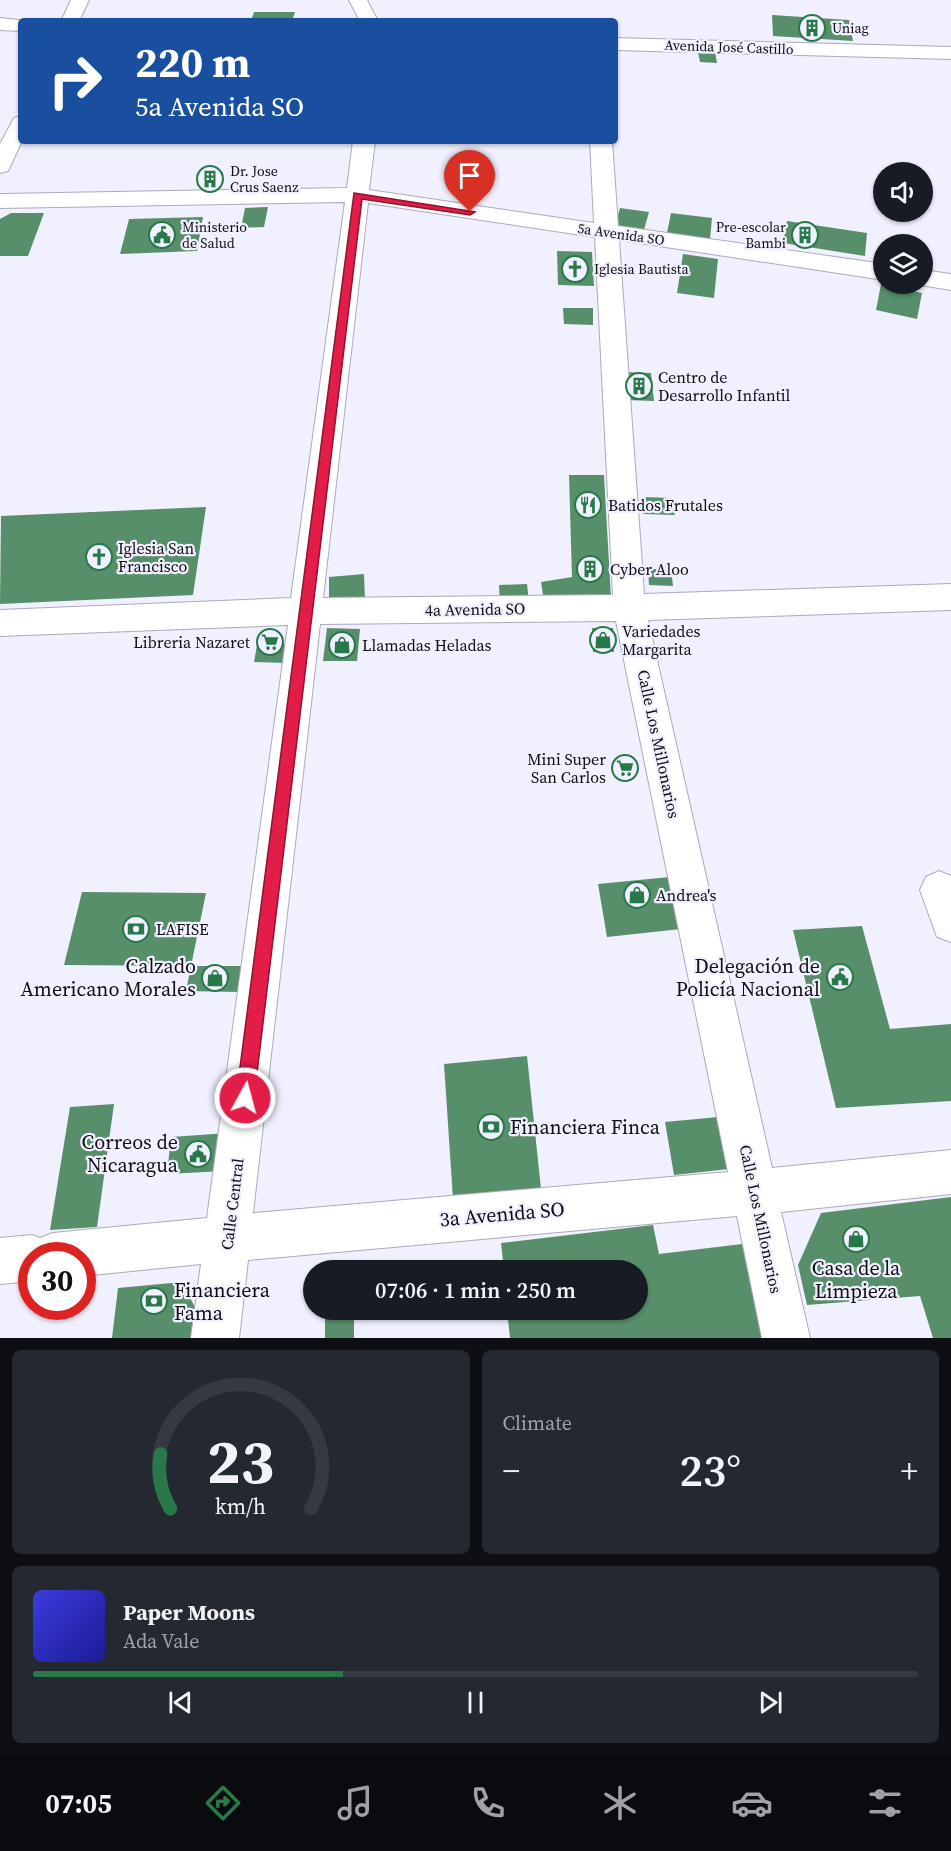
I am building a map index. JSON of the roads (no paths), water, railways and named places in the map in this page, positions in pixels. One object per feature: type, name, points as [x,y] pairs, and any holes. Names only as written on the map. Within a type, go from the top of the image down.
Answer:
[{"type":"street","points":[[71,18],[80,0]]},
{"type":"street","points":[[358,0],[367,18]]},
{"type":"street","points":[[0,24],[18,25]]},
{"type":"street","name":"Avenida José Castillo","points":[[618,44],[951,53]]},
{"type":"street","points":[[0,166],[18,128]]},
{"type":"street","name":"Calle Central","points":[[215,1338],[364,144]]},
{"type":"street","name":"Calle Los Millonarios","points":[[601,144],[629,608],[786,1338]]},
{"type":"street","name":"5a Avenida SO","points":[[0,201],[358,195],[873,270]]},
{"type":"street","points":[[933,280],[951,282]]},
{"type":"street","name":"4a Avenida SO","points":[[0,623],[306,611],[629,608],[951,597]]},
{"type":"street","name":"3a Avenida SO","points":[[96,1251],[228,1237],[756,1193],[951,1172]]},
{"type":"street","points":[[0,1261],[18,1259]]},
{"type":"place","name":"Uniag","points":[[812,28]]},
{"type":"place","name":"Dr. Jose Crus Saenz","points":[[210,179]]},
{"type":"place","name":"Ministerio de Salud","points":[[162,235]]},
{"type":"place","name":"Pre-escolar Bambi","points":[[805,235]]},
{"type":"place","name":"Iglesia Bautista","points":[[575,269]]},
{"type":"place","name":"Centro de Desarrollo Infantil","points":[[639,386]]},
{"type":"place","name":"Batidos Frutales","points":[[588,505]]},
{"type":"place","name":"Iglesia San Francisco","points":[[99,557]]},
{"type":"place","name":"Cyber Aloo","points":[[590,569]]},
{"type":"place","name":"Variedades Margarita","points":[[603,640]]},
{"type":"place","name":"Libreria Nazaret","points":[[270,642]]},
{"type":"place","name":"Llamadas Heladas","points":[[342,645]]},
{"type":"place","name":"Mini Super San Carlos","points":[[625,768]]},
{"type":"place","name":"Andrea's","points":[[637,895]]},
{"type":"place","name":"LAFISE","points":[[136,929]]},
{"type":"place","name":"Delegación de Policía Nacional","points":[[840,977]]},
{"type":"place","name":"Calzado Americano Morales","points":[[215,978]]},
{"type":"place","name":"Financiera Finca","points":[[491,1127]]},
{"type":"place","name":"Correos de Nicaragua","points":[[198,1154]]},
{"type":"place","name":"Casa de la Limpieza","points":[[856,1239]]},
{"type":"place","name":"Financiera Fama","points":[[154,1301]]}]
